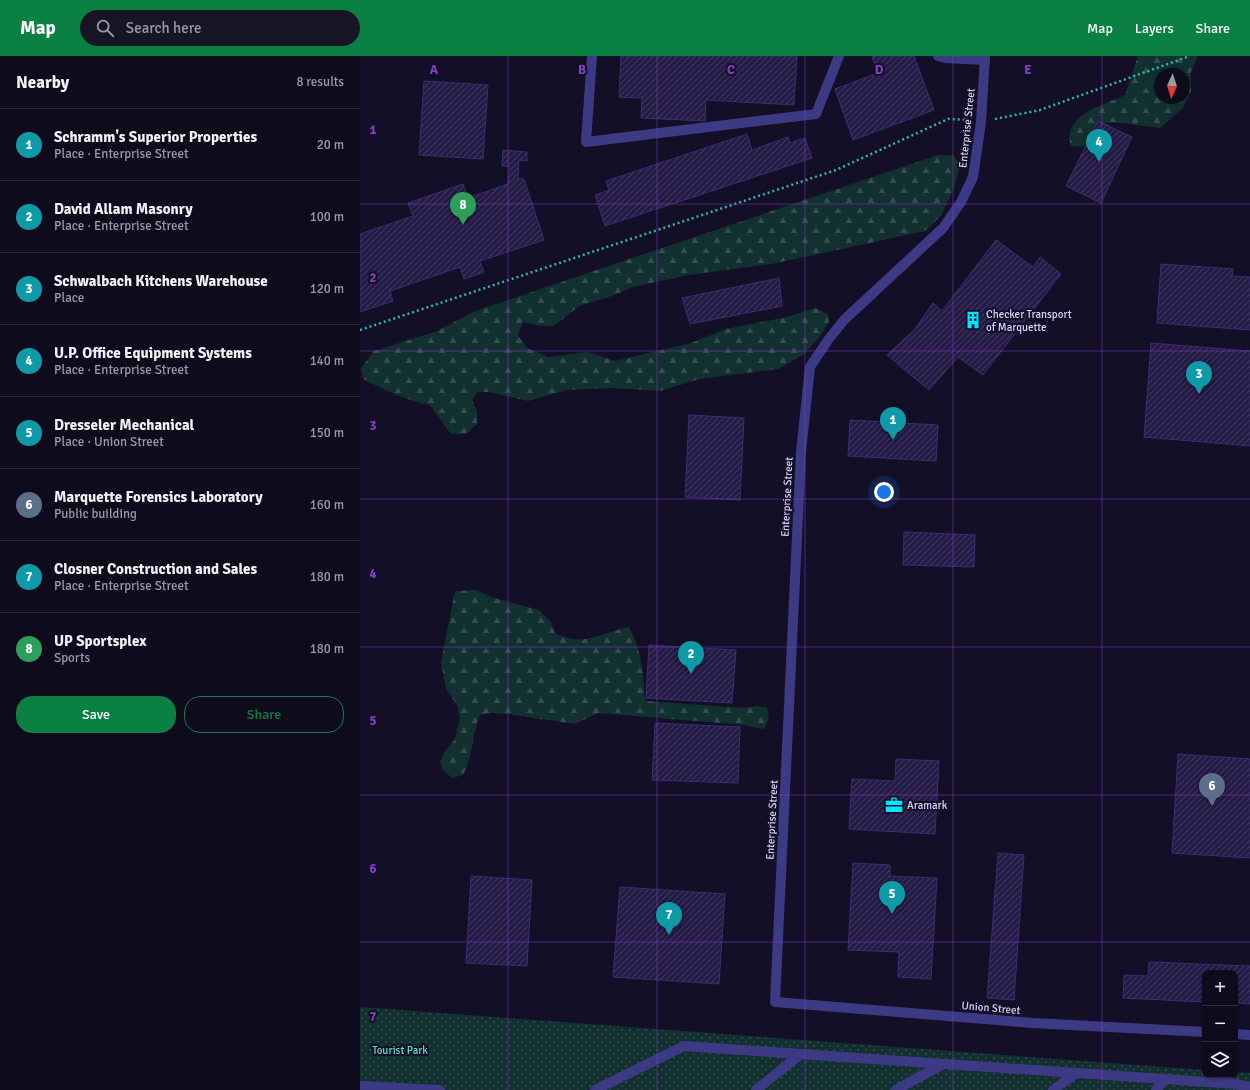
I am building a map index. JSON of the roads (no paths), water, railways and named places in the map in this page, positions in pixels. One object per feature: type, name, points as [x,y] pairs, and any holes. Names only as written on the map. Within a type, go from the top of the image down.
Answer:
[{"type":"street","points":[[592,56],[586,142],[816,114],[839,56]]},
{"type":"street","points":[[938,56],[945,58],[985,58]]},
{"type":"street","name":"Enterprise Street","points":[[775,1002],[801,452],[810,367],[828,340],[844,320],[943,228],[961,202],[973,177],[982,122],[985,58]]},
{"type":"street","name":"Union Street","points":[[775,1002],[1032,1023],[1202,1032]]},
{"type":"street","points":[[1238,1034],[1250,1035]]},
{"type":"street","points":[[595,1090],[684,1046],[1236,1084],[1250,1087]]},
{"type":"street","points":[[756,1090],[801,1054]]},
{"type":"street","points":[[896,1090],[943,1064]]},
{"type":"street","points":[[1053,1090],[1077,1073]]},
{"type":"street","points":[[1156,1090],[1165,1079]]},
{"type":"street","points":[[360,1086],[440,1090]]},
{"type":"place","name":"U.P. Office Equipment Systems","points":[[1099,162]]},
{"type":"place","name":"UP Sportsplex","points":[[463,225]]},
{"type":"place","name":"Checker Transport of Marquette","points":[[973,320]]},
{"type":"place","name":"Schwalbach Kitchens Warehouse","points":[[1199,394]]},
{"type":"place","name":"Schramm's Superior Properties","points":[[893,440]]},
{"type":"place","name":"David Allam Masonry","points":[[691,674]]},
{"type":"place","name":"Aramark","points":[[894,805]]},
{"type":"place","name":"Marquette Forensics Laboratory","points":[[1212,806]]},
{"type":"place","name":"Dresseler Mechanical","points":[[892,914]]},
{"type":"place","name":"Closner Construction and Sales","points":[[669,935]]},
{"type":"park label","name":"Tourist Park","points":[[400,1050]]}]
